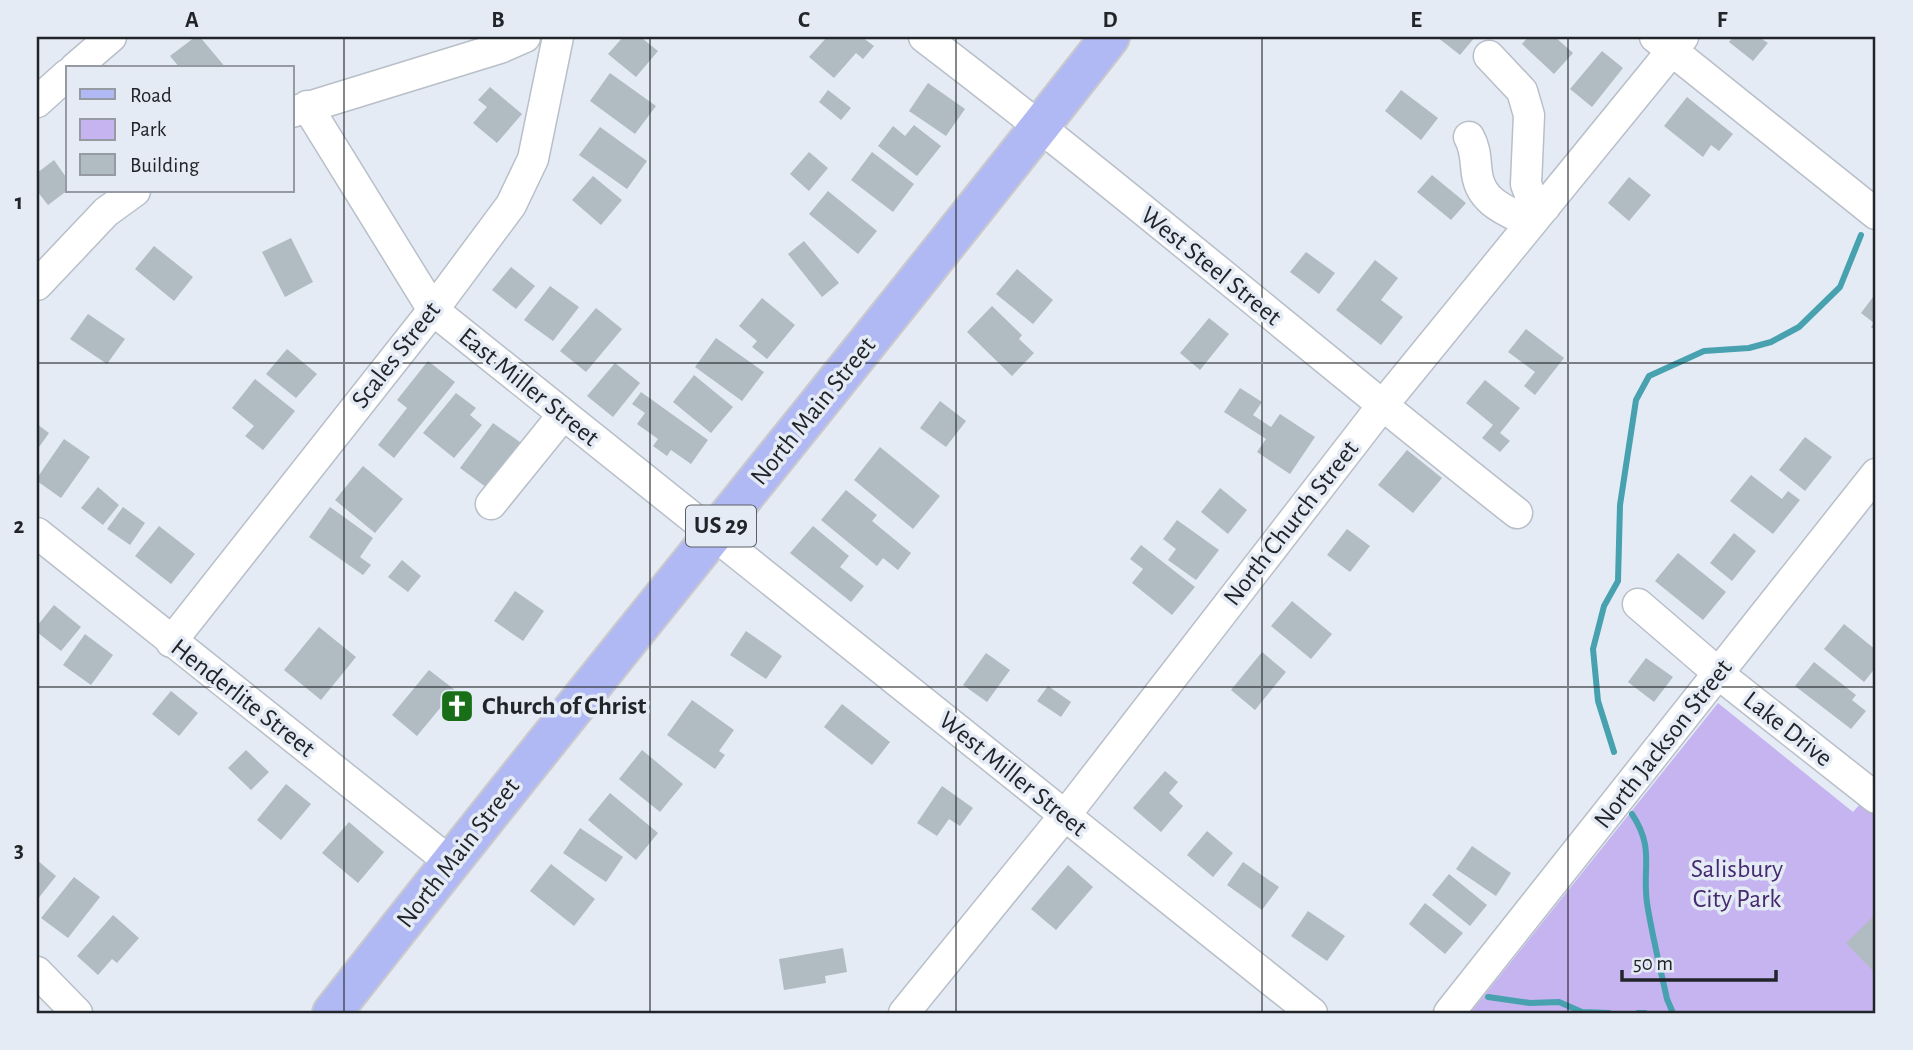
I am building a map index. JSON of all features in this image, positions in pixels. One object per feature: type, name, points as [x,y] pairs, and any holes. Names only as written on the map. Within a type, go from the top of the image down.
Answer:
[{"type":"main road","name":"North Main Street","points":[[332,1013],[1110,37]]},
{"type":"street","points":[[77,66],[111,37]]},
{"type":"street","points":[[300,109],[500,48],[525,37]]},
{"type":"street","name":"Scales Street","points":[[171,642],[433,310],[511,205],[533,159],[558,37]]},
{"type":"street","name":"West Steel Street","points":[[923,37],[1040,125],[1382,406]]},
{"type":"street","points":[[1670,41],[1876,214]]},
{"type":"street","name":"North Church Street","points":[[904,1013],[1065,815],[1382,406],[1538,215],[1670,41]]},
{"type":"street","points":[[1489,56],[1522,91],[1529,115],[1526,184],[1538,215]]},
{"type":"street","points":[[37,102],[66,76]]},
{"type":"street","name":"East Miller Street","points":[[300,109],[433,310],[713,536]]},
{"type":"street","points":[[1469,136],[1475,147],[1481,191],[1488,200],[1538,215]]},
{"type":"street","points":[[37,285],[106,212],[134,192]]},
{"type":"street","points":[[1382,406],[1517,513]]},
{"type":"street","points":[[491,504],[563,415]]},
{"type":"street","name":"North Jackson Street","points":[[1449,1013],[1876,474]]},
{"type":"street","name":"Henderlite Street","points":[[37,533],[450,862]]},
{"type":"street","name":"West Miller Street","points":[[713,536],[1312,1013]]},
{"type":"street","name":"Lake Drive","points":[[1638,604],[1719,674],[1876,798]]},
{"type":"street","points":[[37,972],[77,1013]]},
{"type":"green space","name":"Salisbury City Park","points":[[1718,703],[1853,812],[1876,786],[1876,1013],[1470,1013]]},
{"type":"building","points":[[195,37],[200,37],[224,66],[178,66],[170,56]]},
{"type":"building","points":[[623,37],[645,37],[643,39],[658,51],[636,77],[608,54]]},
{"type":"building","points":[[827,37],[862,37],[874,46],[863,59],[856,53],[834,78],[809,57]]},
{"type":"building","points":[[1437,37],[1475,37],[1460,55]]},
{"type":"building","points":[[1528,37],[1555,37],[1573,53],[1554,74],[1522,44]]},
{"type":"building","points":[[1733,37],[1759,37],[1768,43],[1753,61],[1729,42]]},
{"type":"building","points":[[1602,51],[1623,68],[1592,107],[1570,89]]},
{"type":"building","points":[[610,73],[656,106],[635,134],[590,101]]},
{"type":"building","points":[[928,83],[965,109],[946,136],[909,111]]},
{"type":"building","points":[[490,87],[522,114],[497,143],[473,123],[487,107],[478,100]]},
{"type":"building","points":[[828,90],[851,108],[841,120],[819,102]]},
{"type":"building","points":[[1401,90],[1438,118],[1421,140],[1385,111]]},
{"type":"building","points":[[1687,97],[1733,134],[1719,151],[1711,145],[1703,157],[1664,126]]},
{"type":"building","points":[[914,125],[941,146],[917,176],[878,146],[893,126],[905,136]]},
{"type":"building","points":[[600,127],[647,161],[627,189],[579,155]]},
{"type":"building","points":[[809,152],[828,168],[809,191],[790,174]]},
{"type":"building","points":[[872,152],[914,184],[893,212],[851,180]]},
{"type":"building","points":[[54,160],[66,177],[66,192],[48,205],[37,191],[37,173]]},
{"type":"building","points":[[1432,175],[1466,203],[1451,220],[1417,192]]},
{"type":"building","points":[[593,176],[622,200],[601,225],[572,200]]},
{"type":"building","points":[[1629,177],[1651,195],[1629,221],[1608,203]]},
{"type":"building","points":[[828,191],[877,231],[858,254],[809,214]]},
{"type":"building","points":[[291,238],[313,282],[285,297],[262,252]]},
{"type":"building","points":[[804,241],[839,283],[822,297],[788,254]]},
{"type":"building","points":[[154,246],[193,277],[174,301],[135,269]]},
{"type":"building","points":[[1306,252],[1335,273],[1319,294],[1290,272]]},
{"type":"building","points":[[1375,260],[1398,278],[1381,300],[1403,317],[1381,345],[1336,310]]},
{"type":"building","points":[[511,267],[535,286],[516,309],[492,290]]},
{"type":"building","points":[[1017,269],[1053,300],[1033,324],[996,294]]},
{"type":"building","points":[[550,286],[579,307],[553,341],[524,320]]},
{"type":"building","points":[[1876,293],[1876,331],[1871,327],[1874,323],[1861,313]]},
{"type":"building","points":[[762,298],[795,325],[767,359],[752,347],[757,341],[739,326]]},
{"type":"building","points":[[992,306],[1022,335],[1019,339],[1034,353],[1012,376],[967,332]]},
{"type":"building","points":[[596,308],[622,329],[586,372],[560,351]]},
{"type":"building","points":[[88,314],[125,339],[107,364],[70,339]]},
{"type":"building","points":[[1209,318],[1229,334],[1200,370],[1180,353]]},
{"type":"building","points":[[1526,329],[1564,358],[1535,395],[1524,386],[1535,372],[1508,352]]},
{"type":"building","points":[[716,338],[764,372],[742,401],[695,367]]},
{"type":"building","points":[[287,349],[317,374],[296,398],[266,374]]},
{"type":"building","points":[[428,361],[455,382],[394,458],[378,445],[407,408],[397,400]]},
{"type":"building","points":[[615,363],[640,383],[613,417],[587,396]]},
{"type":"building","points":[[694,375],[733,407],[711,433],[673,402]]},
{"type":"building","points":[[255,379],[295,411],[263,450],[245,436],[254,426],[232,408]]},
{"type":"building","points":[[1485,380],[1520,408],[1500,433],[1510,441],[1500,452],[1482,438],[1493,425],[1466,403]]},
{"type":"building","points":[[1240,388],[1262,402],[1253,415],[1271,427],[1280,414],[1315,437],[1290,474],[1257,452],[1266,439],[1224,412]]},
{"type":"building","points":[[641,392],[708,440],[691,464],[671,450],[667,456],[653,446],[658,439],[637,424],[645,413],[632,404]]},
{"type":"building","points":[[456,393],[476,408],[470,415],[482,425],[454,458],[423,433]]},
{"type":"building","points":[[940,401],[966,421],[946,447],[920,428]]},
{"type":"building","points":[[493,423],[527,447],[494,493],[460,468]]},
{"type":"building","points":[[37,424],[49,433],[37,450]]},
{"type":"building","points":[[1805,437],[1832,457],[1805,491],[1779,470]]},
{"type":"building","points":[[64,439],[90,457],[61,498],[37,481],[37,478]]},
{"type":"building","points":[[880,447],[940,496],[913,529],[854,480]]},
{"type":"building","points":[[1407,450],[1442,478],[1413,513],[1378,485]]},
{"type":"building","points":[[363,466],[403,499],[375,533],[335,500]]},
{"type":"building","points":[[1751,475],[1782,499],[1788,491],[1800,500],[1773,534],[1730,501]]},
{"type":"building","points":[[98,487],[119,505],[103,525],[81,508]]},
{"type":"building","points":[[1220,488],[1247,510],[1228,534],[1201,512]]},
{"type":"building","points":[[846,490],[877,515],[872,521],[911,553],[898,570],[883,558],[877,566],[821,520]]},
{"type":"building","points":[[123,507],[145,523],[130,545],[107,529]]},
{"type":"building","points":[[330,507],[373,538],[360,557],[371,565],[363,575],[309,537]]},
{"type":"building","points":[[1177,520],[1219,550],[1196,580],[1168,560],[1176,549],[1163,539]]},
{"type":"building","points":[[159,526],[195,554],[171,584],[135,556]]},
{"type":"building","points":[[813,526],[849,556],[840,567],[864,586],[851,602],[790,553]]},
{"type":"building","points":[[1347,529],[1370,546],[1350,572],[1327,555]]},
{"type":"building","points":[[1734,533],[1756,551],[1732,581],[1710,563]]},
{"type":"building","points":[[1141,545],[1195,587],[1172,615],[1132,583],[1143,569],[1130,559]]},
{"type":"building","points":[[1678,553],[1726,592],[1703,620],[1655,581]]},
{"type":"building","points":[[402,560],[421,576],[408,592],[388,577]]},
{"type":"building","points":[[515,591],[544,611],[523,641],[494,621]]},
{"type":"building","points":[[1292,601],[1332,634],[1311,659],[1271,626]]},
{"type":"building","points":[[54,605],[81,627],[61,651],[37,632],[37,626]]},
{"type":"building","points":[[1844,624],[1876,650],[1876,667],[1864,682],[1824,649]]},
{"type":"building","points":[[319,627],[356,657],[321,700],[284,670]]},
{"type":"building","points":[[746,631],[782,656],[766,679],[730,655]]},
{"type":"building","points":[[85,634],[113,655],[91,685],[63,665]]},
{"type":"building","points":[[1262,652],[1286,672],[1255,710],[1231,690]]},
{"type":"building","points":[[986,653],[1010,670],[987,702],[963,685]]},
{"type":"building","points":[[1646,658],[1673,677],[1654,702],[1628,682]]},
{"type":"building","points":[[1814,662],[1856,695],[1852,700],[1866,711],[1851,729],[1795,686]]},
{"type":"building","points":[[429,670],[455,690],[417,736],[392,715]]},
{"type":"building","points":[[1048,686],[1071,702],[1061,717],[1037,701]]},
{"type":"building","points":[[171,691],[198,713],[179,736],[152,714]]},
{"type":"building","points":[[692,700],[734,730],[719,751],[725,755],[715,769],[667,735]]},
{"type":"building","points":[[842,704],[890,742],[872,765],[824,727]]},
{"type":"building","points":[[246,750],[269,772],[251,790],[228,768]]},
{"type":"building","points":[[642,750],[683,784],[660,812],[619,779]]},
{"type":"building","points":[[1165,771],[1178,782],[1169,793],[1183,806],[1161,832],[1133,808]]},
{"type":"building","points":[[286,784],[311,804],[281,840],[257,820]]},
{"type":"building","points":[[942,786],[973,808],[960,826],[949,819],[937,836],[917,823]]},
{"type":"building","points":[[610,793],[658,833],[636,860],[588,820]]},
{"type":"building","points":[[349,822],[384,852],[358,883],[322,853]]},
{"type":"building","points":[[580,828],[623,857],[606,882],[563,853]]},
{"type":"building","points":[[1207,831],[1233,853],[1213,877],[1187,855]]},
{"type":"building","points":[[1472,846],[1511,873],[1496,896],[1456,869]]},
{"type":"building","points":[[37,860],[56,876],[37,900]]},
{"type":"building","points":[[1243,862],[1279,887],[1262,910],[1227,885]]},
{"type":"building","points":[[551,864],[595,899],[574,926],[530,891]]},
{"type":"building","points":[[1068,865],[1093,887],[1056,930],[1031,909]]},
{"type":"building","points":[[1449,874],[1487,905],[1470,926],[1432,895]]},
{"type":"building","points":[[74,877],[100,897],[68,938],[41,918]]},
{"type":"building","points":[[1425,903],[1463,933],[1445,954],[1409,924]]},
{"type":"building","points":[[1308,911],[1345,936],[1327,961],[1291,936]]},
{"type":"building","points":[[1876,914],[1876,974],[1846,943]]},
{"type":"building","points":[[113,915],[139,938],[117,963],[112,959],[98,975],[77,956]]},
{"type":"building","points":[[843,948],[847,972],[825,976],[826,983],[784,990],[779,959]]},
{"type":"waterway","points":[[1614,752],[1598,701],[1593,649],[1604,606],[1618,581],[1620,505],[1636,400],[1649,376],[1704,351],[1749,348],[1771,342],[1799,327],[1840,287],[1861,235]]},
{"type":"waterway","points":[[1632,814],[1646,848],[1647,903],[1667,999],[1673,1013]]},
{"type":"waterway","points":[[1488,997],[1530,1003],[1559,1002],[1582,1012],[1609,1013]]},
{"type":"waterway","points":[[1638,1013],[1645,1013]]},
{"type":"place","name":"Church of Christ","points":[[457,706]]}]
